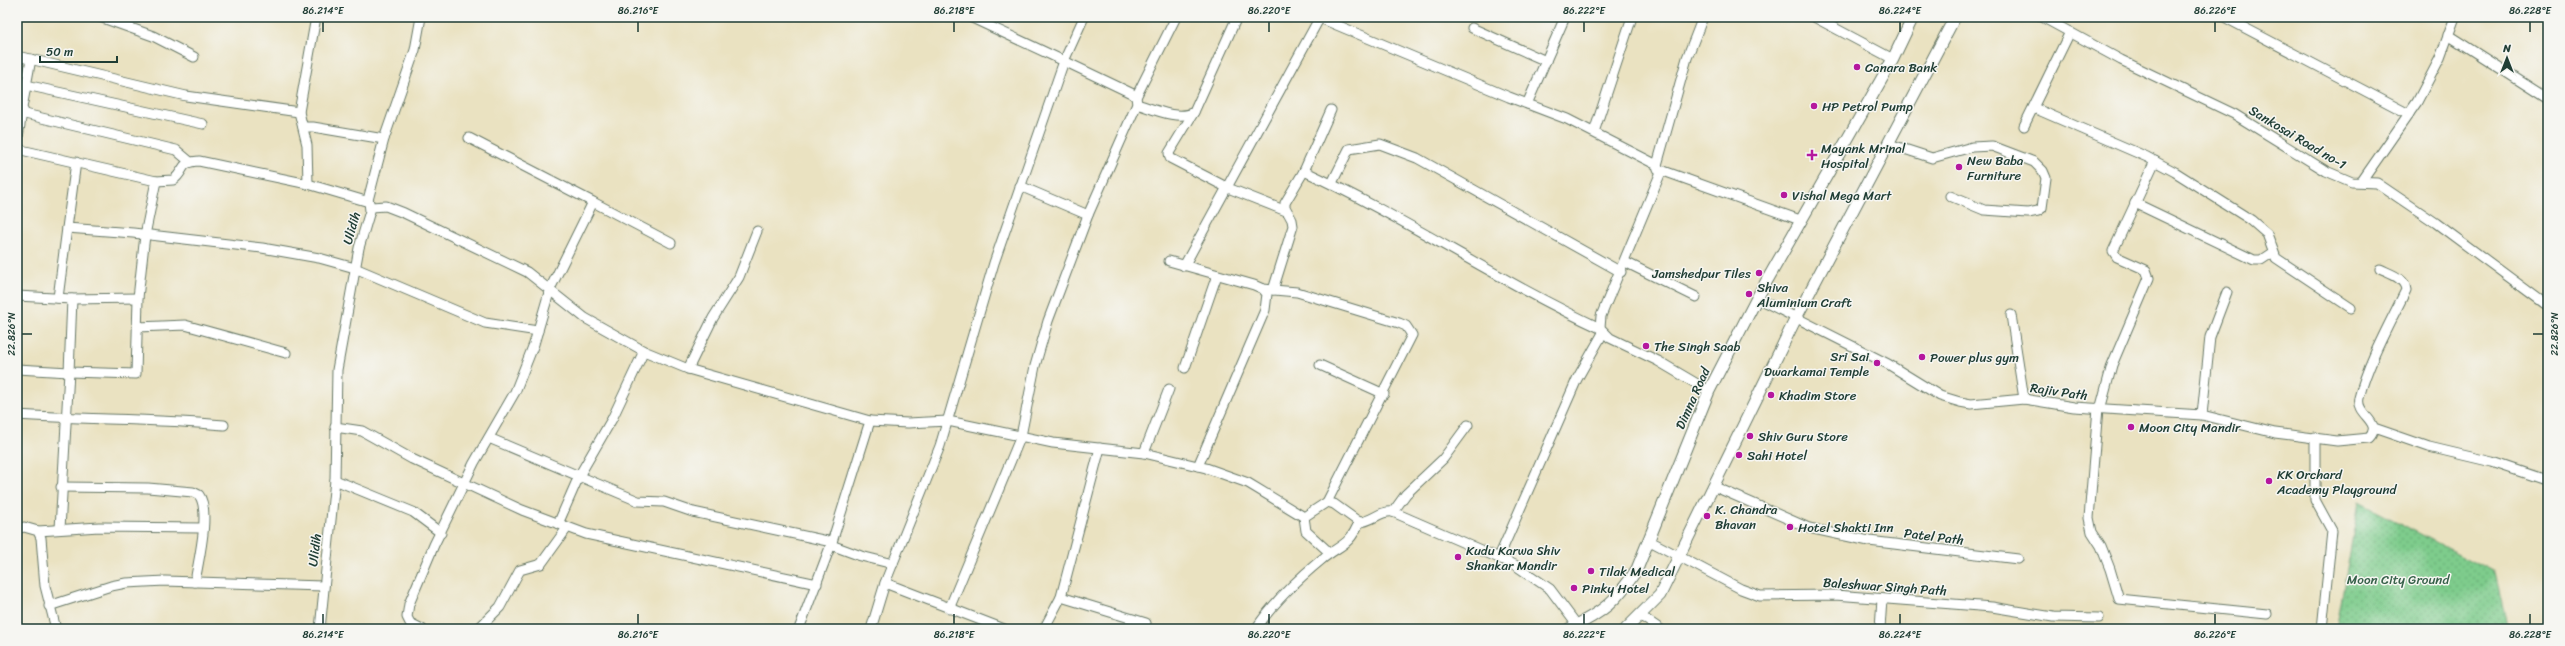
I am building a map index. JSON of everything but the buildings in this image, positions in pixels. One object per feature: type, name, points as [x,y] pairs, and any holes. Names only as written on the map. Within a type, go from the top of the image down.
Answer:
[{"type":"street","points":[[100,17],[153,36],[194,57]]},
{"type":"street","points":[[308,184],[307,145],[299,112],[316,17]]},
{"type":"street","points":[[421,17],[415,50],[384,139],[369,203],[386,206],[429,224],[527,272],[585,318],[644,351],[688,369],[870,420],[908,423],[948,421],[1022,436],[1144,453],[1198,466],[1248,483],[1304,517]]},
{"type":"street","points":[[871,629],[885,583],[936,458],[994,263],[1064,61],[1084,17]]},
{"type":"street","points":[[949,609],[1022,436],[1035,366],[1048,321],[1088,215],[1137,101],[1176,17]]},
{"type":"street","points":[[1237,17],[1194,112],[1169,153],[1170,158],[1226,187],[1286,211]]},
{"type":"street","points":[[1184,266],[1320,17],[1527,104],[1553,113],[1594,132],[1659,168],[1800,220]]},
{"type":"street","points":[[1527,104],[1565,17]]},
{"type":"street","points":[[1594,132],[1632,17]]},
{"type":"street","points":[[1499,557],[1577,379],[1601,331],[1601,316],[1625,262],[1659,168],[1687,58],[1703,17]]},
{"type":"street","points":[[1814,17],[1893,58]]},
{"type":"street","name":"Dimna Road","points":[[1573,627],[1599,613],[1622,593],[1637,569],[1709,391],[1757,298],[1893,58],[1913,17]]},
{"type":"street","points":[[1626,629],[1641,616],[1660,595],[1678,555],[1796,318],[1956,17]]},
{"type":"street","name":"Sankosai Road no-1","points":[[2042,17],[2055,20],[2070,32],[2121,60],[2234,114],[2326,171],[2352,182],[2362,181],[2376,183],[2395,195],[2548,306]]},
{"type":"street","points":[[2224,17],[2409,114]]},
{"type":"street","points":[[2362,181],[2409,114],[2437,64],[2455,17]]},
{"type":"street","points":[[977,18],[1064,61],[1137,101],[1180,116],[1188,116],[1194,112]]},
{"type":"street","points":[[1472,28],[1546,61]]},
{"type":"street","points":[[2024,126],[2070,32]]},
{"type":"street","points":[[2448,35],[2548,100]]},
{"type":"street","points":[[17,56],[186,96],[299,112]]},
{"type":"street","points":[[17,144],[31,59]]},
{"type":"street","points":[[26,85],[203,124]]},
{"type":"street","points":[[2034,108],[2155,161],[2251,220],[2267,234],[2273,252],[2285,265],[2351,308]]},
{"type":"street","points":[[1273,290],[1293,226],[1292,220],[1286,211],[1285,203],[1304,171],[1331,110]]},
{"type":"street","points":[[17,149],[156,181],[173,180],[183,165],[189,161],[176,150],[28,116],[22,112]]},
{"type":"street","points":[[303,127],[313,127],[384,139]]},
{"type":"street","points":[[469,138],[671,243]]},
{"type":"street","points":[[1332,183],[1349,149],[1380,144],[1417,158],[1621,272]]},
{"type":"street","points":[[1889,144],[1932,158],[1972,147],[1992,146],[2034,162],[2044,171],[2046,178],[2042,208],[2038,211],[2028,213],[1984,210],[1950,196]]},
{"type":"street","name":"Ulidih","points":[[189,161],[199,161],[308,184],[369,203],[355,268],[337,370],[335,480],[323,586],[320,629]]},
{"type":"street","points":[[2155,161],[2115,245],[2114,254],[2146,270],[2149,278],[2112,365],[2100,404],[2089,518],[2092,532],[2101,546],[2108,563],[2119,599],[2267,614]]},
{"type":"street","points":[[58,298],[76,162]]},
{"type":"street","points":[[1304,171],[1361,197],[1562,310],[1658,361],[1709,391]]},
{"type":"street","points":[[17,369],[136,374],[138,298],[145,235],[156,181]]},
{"type":"street","points":[[1020,186],[1088,215]]},
{"type":"street","points":[[422,629],[410,623],[407,611],[441,533],[489,438],[515,392],[538,331],[550,289],[594,202]]},
{"type":"street","points":[[2135,203],[2254,260],[2261,260],[2273,252]]},
{"type":"street","points":[[67,228],[145,235],[270,250],[355,268],[485,323],[538,331]]},
{"type":"street","points":[[688,369],[713,318],[739,278],[757,231]]},
{"type":"street","points":[[1169,262],[1263,289],[1297,292],[1406,326],[1412,335],[1411,341],[1327,502],[1304,517]]},
{"type":"street","points":[[1625,262],[1696,296]]},
{"type":"street","points":[[2380,270],[2401,280],[2405,284],[2406,290],[2383,339],[2359,399],[2361,411],[2371,420],[2374,428],[2429,447],[2492,462],[2548,481]]},
{"type":"street","points":[[1185,368],[1217,275]]},
{"type":"street","points":[[1198,466],[1265,310],[1267,294],[1263,289]]},
{"type":"street","points":[[2203,414],[2210,337],[2227,292]]},
{"type":"street","points":[[17,296],[72,299],[138,298]]},
{"type":"street","name":"Rajiv Path","points":[[1757,298],[1888,364],[1940,396],[1971,404],[2024,399],[2100,404],[2203,414],[2276,433],[2337,441],[2370,438],[2374,428]]},
{"type":"street","points":[[60,529],[61,486],[67,419],[72,299]]},
{"type":"street","points":[[2011,315],[2024,399]]},
{"type":"street","points":[[138,327],[185,325],[286,353]]},
{"type":"street","points":[[478,629],[500,607],[520,570],[541,564],[562,526],[579,476],[612,419],[644,351]]},
{"type":"street","points":[[1320,365],[1384,394]]},
{"type":"street","points":[[1144,453],[1169,389]]},
{"type":"street","points":[[17,415],[67,419],[175,420],[224,425]]},
{"type":"street","points":[[799,629],[831,543],[870,420]]},
{"type":"street","points":[[1392,512],[1406,494],[1443,459],[1468,425]]},
{"type":"street","points":[[335,427],[362,431],[412,459],[562,526],[678,555],[817,584]]},
{"type":"street","points":[[2315,437],[2315,500],[2332,531],[2322,629]]},
{"type":"street","points":[[489,438],[638,501],[664,502],[693,512],[831,543],[861,556],[893,564]]},
{"type":"street","points":[[1044,629],[1061,597],[1100,448]]},
{"type":"street","points":[[335,480],[413,512],[441,533]]},
{"type":"street","points":[[61,486],[148,488],[193,492],[203,500],[203,528],[194,582]]},
{"type":"street","name":"Patel Path","points":[[1713,486],[1808,528],[1869,541],[2018,558]]},
{"type":"street","points":[[1327,502],[1334,504],[1359,522],[1370,520],[1388,511],[1392,512],[1499,557],[1546,586],[1573,627]]},
{"type":"street","points":[[1304,517],[1306,532],[1330,553]]},
{"type":"street","points":[[1256,629],[1269,610],[1330,553],[1351,539],[1359,522]]},
{"type":"street","points":[[17,529],[24,527],[38,531],[60,529],[203,528]]},
{"type":"street","points":[[38,531],[41,538],[49,606],[56,629]]},
{"type":"street","name":"Baleshwar Singh Path","points":[[1648,540],[1741,590],[1760,596],[1813,594],[1992,608],[2053,617],[2099,618]]},
{"type":"street","points":[[49,606],[111,586],[126,583],[194,582],[323,586]]},
{"type":"street","points":[[885,583],[1004,629]]},
{"type":"street","points":[[1061,597],[1146,624]]},
{"type":"street","points":[[1880,629],[1882,599]]},
{"type":"street","points":[[1641,616],[1660,629]]},
{"type":"green space","name":"Moon City Ground","points":[[2359,502],[2495,573],[2508,629],[2336,629]]},
{"type":"place","name":"Canara Bank","points":[[1857,67]]},
{"type":"place","name":"HP Petrol Pump","points":[[1814,106]]},
{"type":"place","name":"Mayank Mrinal Hospital","points":[[1812,155]]},
{"type":"place","name":"New Baba Furniture","points":[[1959,167]]},
{"type":"place","name":"Vishal Mega Mart","points":[[1784,195]]},
{"type":"place","name":"Jamshedpur Tiles","points":[[1759,273]]},
{"type":"place","name":"Shiva Aluminium Craft","points":[[1749,294]]},
{"type":"place","name":"The Singh Saab","points":[[1646,346]]},
{"type":"place","name":"Power plus gym","points":[[1922,357]]},
{"type":"place","name":"Sri Sai Dwarkamai Temple","points":[[1877,363]]},
{"type":"place","name":"Khadim Store","points":[[1771,395]]},
{"type":"place","name":"Moon City Mandir","points":[[2131,427]]},
{"type":"place","name":"Shiv Guru Store","points":[[1750,436]]},
{"type":"place","name":"Sahi Hotel","points":[[1739,455]]},
{"type":"place","name":"KK Orchard Academy Playground","points":[[2269,481]]},
{"type":"place","name":"K. Chandra Bhavan","points":[[1707,516]]},
{"type":"place","name":"Hotel Shakti Inn","points":[[1790,527]]},
{"type":"place","name":"Kudu Karwa Shiv Shankar Mandir","points":[[1458,557]]},
{"type":"place","name":"Tilak Medical","points":[[1591,571]]},
{"type":"place","name":"Pinky Hotel","points":[[1574,588]]}]
